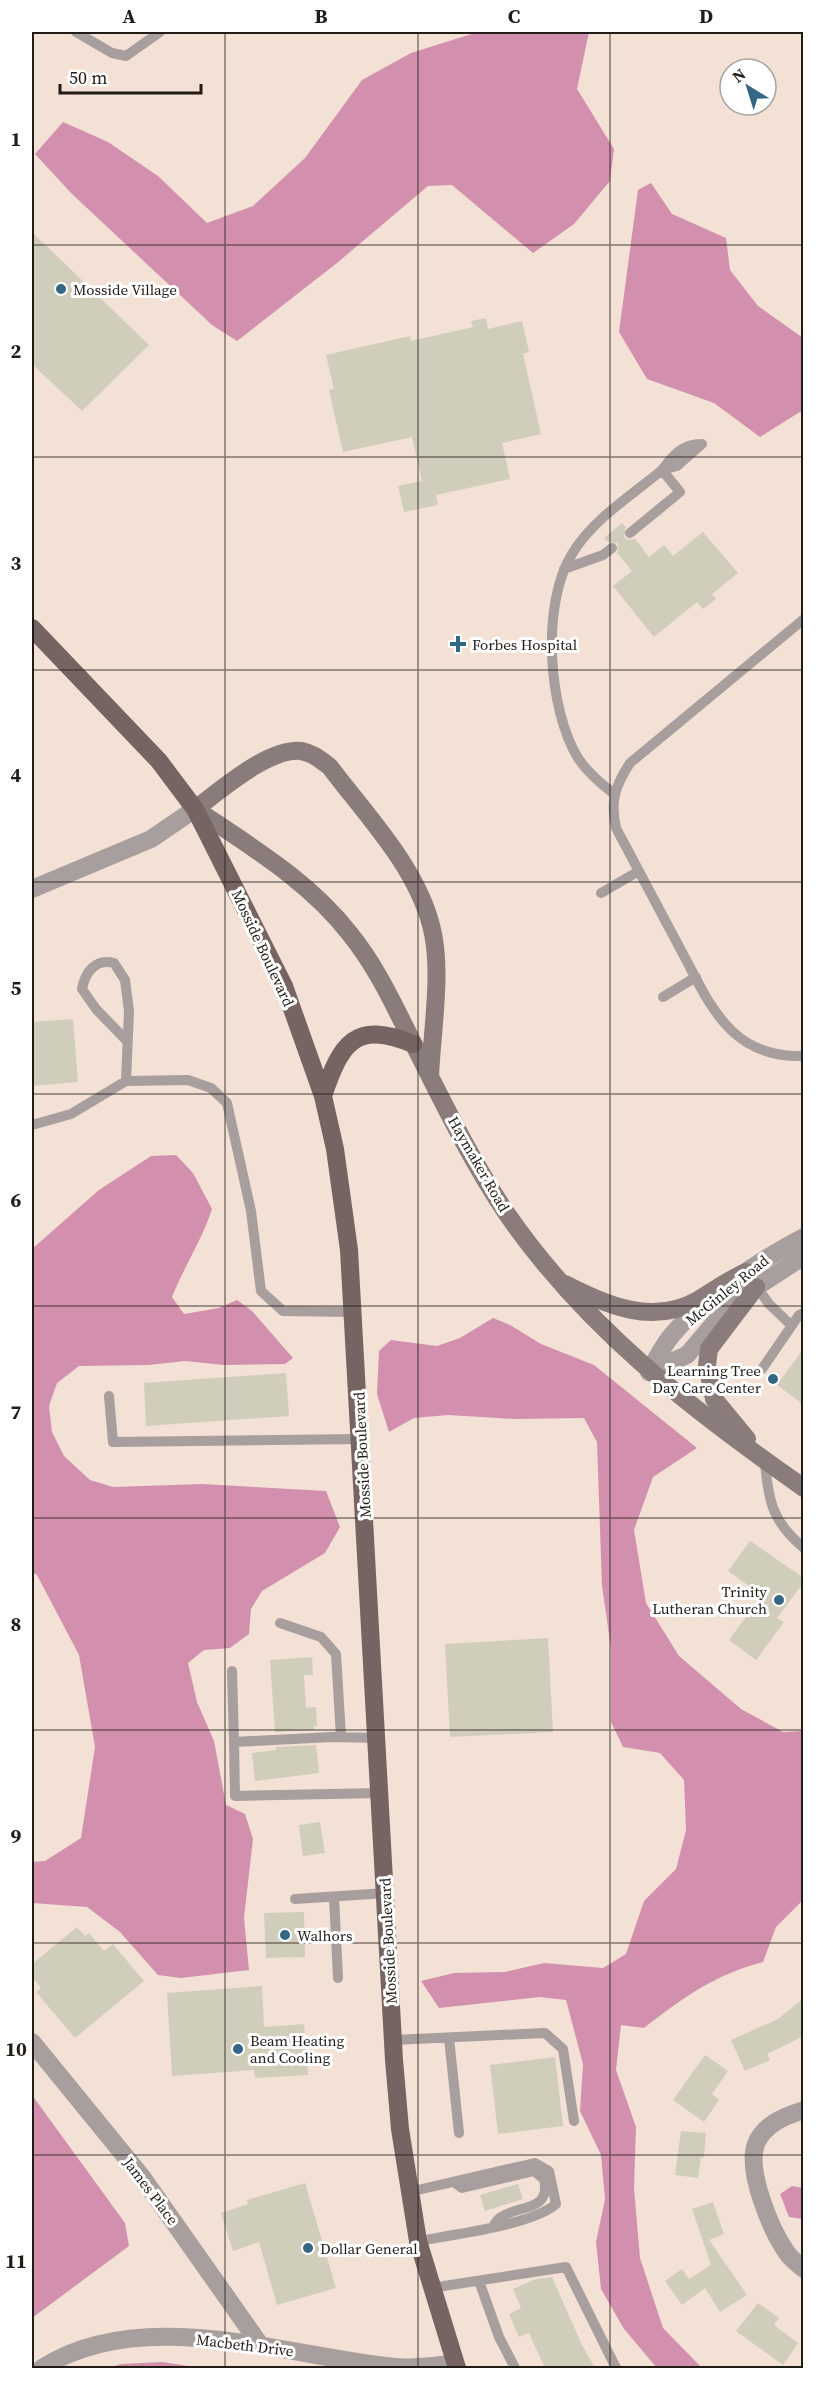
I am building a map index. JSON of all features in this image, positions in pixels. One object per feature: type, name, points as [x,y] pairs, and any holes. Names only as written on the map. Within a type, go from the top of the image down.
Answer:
[{"type":"main road","name":"Mosside Boulevard","points":[[32,628],[159,761],[195,809],[284,986],[323,1096],[335,1149],[350,1250],[393,2040],[400,2129],[418,2241],[455,2366]]},
{"type":"main road","points":[[195,809],[271,758],[301,752],[317,756],[330,767],[401,862],[420,895],[432,926],[436,971],[430,1076]]},
{"type":"main road","name":"Haymaker Road","points":[[195,809],[301,884],[350,933],[383,983],[476,1165],[507,1214],[578,1304],[649,1372],[804,1488]]},
{"type":"main road","points":[[323,1096],[334,1063],[345,1048],[357,1038],[384,1034],[414,1044]]},
{"type":"main road","points":[[559,1281],[605,1304],[623,1310],[664,1312],[698,1300],[718,1285],[751,1279]]},
{"type":"main road","points":[[751,1279],[709,1349],[707,1365],[714,1399],[765,1461]]},
{"type":"street","points":[[32,888],[151,839],[195,809]]},
{"type":"street","name":"McGinley Road","points":[[649,1372],[687,1355],[775,1251],[804,1237]]},
{"type":"street","name":"McGinley Road","points":[[751,1279],[804,1256]]},
{"type":"street","name":"James Place","points":[[32,2042],[142,2177],[261,2346]]},
{"type":"street","points":[[804,2110],[767,2127],[756,2145],[754,2166],[761,2200],[787,2254],[804,2269]]},
{"type":"street","name":"Macbeth Drive","points":[[42,2368],[58,2358],[124,2338],[186,2338],[261,2346],[397,2367],[455,2366]]},
{"type":"lane","points":[[76,32],[112,53],[126,56],[142,47],[160,32]]},
{"type":"lane","points":[[90,32],[98,45]]},
{"type":"lane","points":[[613,794],[592,776],[578,757],[564,727],[552,656],[555,599],[564,569],[584,536],[662,470],[680,492],[630,533]]},
{"type":"lane","points":[[564,569],[603,555],[612,548]]},
{"type":"lane","points":[[804,619],[630,763],[613,794],[612,809],[616,828],[696,977],[721,1018],[744,1041],[776,1055],[804,1056]]},
{"type":"lane","points":[[601,893],[639,872]]},
{"type":"lane","points":[[126,1040],[96,1010],[82,989],[84,977],[93,966],[106,961],[114,963],[125,980],[129,1011],[126,1081]]},
{"type":"lane","points":[[663,997],[696,977]]},
{"type":"lane","points":[[32,1125],[71,1114],[126,1081],[188,1080],[211,1088],[227,1103],[251,1211],[261,1291],[283,1311],[353,1312]]},
{"type":"lane","points":[[751,1279],[769,1304],[791,1325]]},
{"type":"lane","points":[[762,1369],[791,1325],[804,1313]]},
{"type":"lane","points":[[108,1396],[113,1442],[361,1439]]},
{"type":"lane","points":[[765,1461],[767,1492],[775,1517],[804,1548]]},
{"type":"lane","points":[[279,1623],[321,1637],[336,1654],[340,1737]]},
{"type":"lane","points":[[232,1671],[235,1796],[381,1794]]},
{"type":"lane","points":[[234,1742],[340,1737],[378,1738]]},
{"type":"lane","points":[[295,1899],[386,1893]]},
{"type":"lane","points":[[333,1897],[338,1978]]},
{"type":"lane","points":[[393,2040],[545,2033],[563,2049],[573,2121]]},
{"type":"lane","points":[[449,2038],[459,2133]]},
{"type":"lane","points":[[409,2192],[535,2163],[549,2171],[556,2204],[548,2211],[492,2227],[418,2241]]},
{"type":"lane","points":[[431,2288],[566,2267],[616,2368]]},
{"type":"lane","points":[[479,2281],[499,2337],[515,2368]]},
{"type":"shaded area","points":[[478,32],[589,32],[577,89],[614,149],[610,181],[574,224],[533,253],[452,185],[428,186],[337,263],[237,341],[212,325],[72,194],[35,154],[63,122],[108,142],[158,176],[207,223],[253,206],[305,158],[362,80],[411,53]]},
{"type":"shaded area","points":[[651,183],[672,214],[726,238],[730,270],[758,306],[803,338],[803,410],[760,437],[714,403],[647,379],[619,332],[638,190]]},
{"type":"shaded area","points":[[176,1155],[193,1173],[212,1209],[172,1297],[184,1314],[219,1308],[237,1300],[252,1311],[293,1358],[285,1364],[224,1365],[185,1361],[149,1365],[79,1366],[57,1383],[49,1406],[52,1432],[64,1456],[90,1480],[113,1487],[202,1484],[326,1491],[340,1527],[325,1553],[262,1591],[251,1609],[249,1634],[230,1648],[204,1650],[188,1663],[197,1702],[214,1741],[226,1805],[245,1814],[253,1839],[244,1918],[249,1970],[181,1978],[158,1975],[120,1932],[87,1907],[32,1903],[32,1862],[45,1861],[81,1838],[95,1747],[79,1655],[37,1575],[32,1572],[32,1249],[99,1190],[151,1156]]},
{"type":"shaded area","points":[[493,1318],[510,1325],[541,1344],[594,1365],[697,1448],[653,1477],[634,1530],[646,1603],[679,1656],[741,1709],[783,1732],[803,1731],[803,1900],[776,1927],[763,1962],[714,1980],[644,2028],[621,2025],[616,2070],[636,2127],[634,2188],[640,2258],[663,2328],[702,2368],[657,2368],[624,2329],[601,2289],[596,2242],[605,2199],[601,2155],[580,2111],[583,2064],[566,2000],[540,1997],[439,2008],[421,1981],[454,1973],[505,1972],[544,1963],[603,1968],[626,1954],[644,1901],[676,1869],[686,1830],[684,1780],[660,1753],[623,1747],[611,1722],[611,1648],[602,1586],[597,1442],[584,1418],[516,1419],[448,1415],[414,1418],[389,1432],[377,1394],[379,1351],[391,1340],[437,1346],[460,1338]]},
{"type":"shaded area","points":[[32,2095],[125,2223],[129,2246],[32,2318]]},
{"type":"shaded area","points":[[792,2186],[803,2188],[803,2219],[789,2217],[780,2194]]},
{"type":"shaded area","points":[[162,2362],[201,2368],[108,2368],[121,2364]]},
{"type":"building","name":"Mosside Village","points":[[32,232],[149,345],[82,411],[32,364]]},
{"type":"building","points":[[486,318],[488,329],[522,321],[529,352],[523,354],[541,434],[502,443],[510,479],[436,495],[438,505],[404,512],[398,486],[422,481],[412,437],[343,452],[329,390],[334,389],[326,355],[410,336],[411,341],[473,327],[471,321]]},
{"type":"building","points":[[622,523],[626,527],[624,537],[628,540],[635,539],[649,557],[664,545],[673,556],[703,532],[738,573],[712,594],[716,599],[703,609],[697,602],[654,637],[613,586],[632,571],[617,553],[618,543],[608,542],[604,538]]},
{"type":"building","points":[[73,1019],[78,1082],[32,1086],[32,1022]]},
{"type":"building","points":[[804,1348],[804,1405],[777,1385]]},
{"type":"building","points":[[286,1373],[289,1416],[146,1426],[144,1383]]},
{"type":"building","name":"Trinity Lutheran Church","points":[[750,1541],[804,1578],[804,1582],[777,1618],[784,1622],[756,1660],[729,1640],[762,1595],[728,1571]]},
{"type":"building","points":[[548,1638],[553,1732],[450,1737],[445,1644]]},
{"type":"building","points":[[312,1657],[313,1675],[304,1675],[306,1708],[316,1707],[317,1726],[314,1726],[314,1730],[275,1732],[270,1660]]},
{"type":"building","points":[[316,1745],[319,1773],[255,1781],[252,1753],[276,1750],[276,1747]]},
{"type":"building","points":[[320,1822],[325,1853],[303,1856],[299,1825]]},
{"type":"building","name":"Walhors","points":[[304,1912],[305,1957],[266,1958],[264,1913]]},
{"type":"building","points":[[77,1927],[85,1936],[89,1933],[104,1951],[113,1944],[144,1981],[75,2038],[36,1992],[41,1988],[32,1976],[32,1964]]},
{"type":"building","name":"Beam Heating and Cooling","points":[[262,1986],[264,2027],[304,2024],[308,2075],[255,2078],[254,2070],[172,2076],[167,1993]]},
{"type":"building","points":[[804,1998],[804,2036],[767,2054],[770,2060],[745,2071],[731,2040],[778,2019]]},
{"type":"building","points":[[705,2055],[728,2071],[712,2094],[719,2100],[704,2122],[673,2100]]},
{"type":"building","points":[[555,2057],[563,2126],[498,2134],[490,2065]]},
{"type":"building","points":[[681,2131],[706,2133],[704,2158],[701,2157],[698,2178],[675,2175]]},
{"type":"building","points":[[305,2183],[336,2288],[277,2305],[259,2242],[233,2251],[221,2213],[248,2204],[247,2200]]},
{"type":"building","points":[[518,2184],[523,2199],[485,2211],[480,2195]]},
{"type":"building","points":[[713,2202],[724,2234],[709,2240],[747,2295],[720,2312],[705,2288],[682,2305],[665,2281],[682,2269],[689,2279],[711,2265],[692,2209]]},
{"type":"building","points":[[552,2277],[581,2343],[595,2368],[545,2368],[529,2333],[519,2337],[509,2314],[521,2308],[513,2289],[536,2279]]},
{"type":"building","points":[[758,2303],[779,2318],[774,2325],[798,2343],[783,2365],[736,2331]]},
{"type":"place","name":"Mosside Village","points":[[61,289]]},
{"type":"place","name":"Forbes Hospital","points":[[458,644]]},
{"type":"place","name":"Learning Tree Day Care Center","points":[[773,1379]]},
{"type":"place","name":"Trinity Lutheran Church","points":[[779,1600]]},
{"type":"place","name":"Walhors","points":[[285,1935]]},
{"type":"place","name":"Beam Heating and Cooling","points":[[238,2049]]},
{"type":"place","name":"Dollar General","points":[[308,2248]]}]
